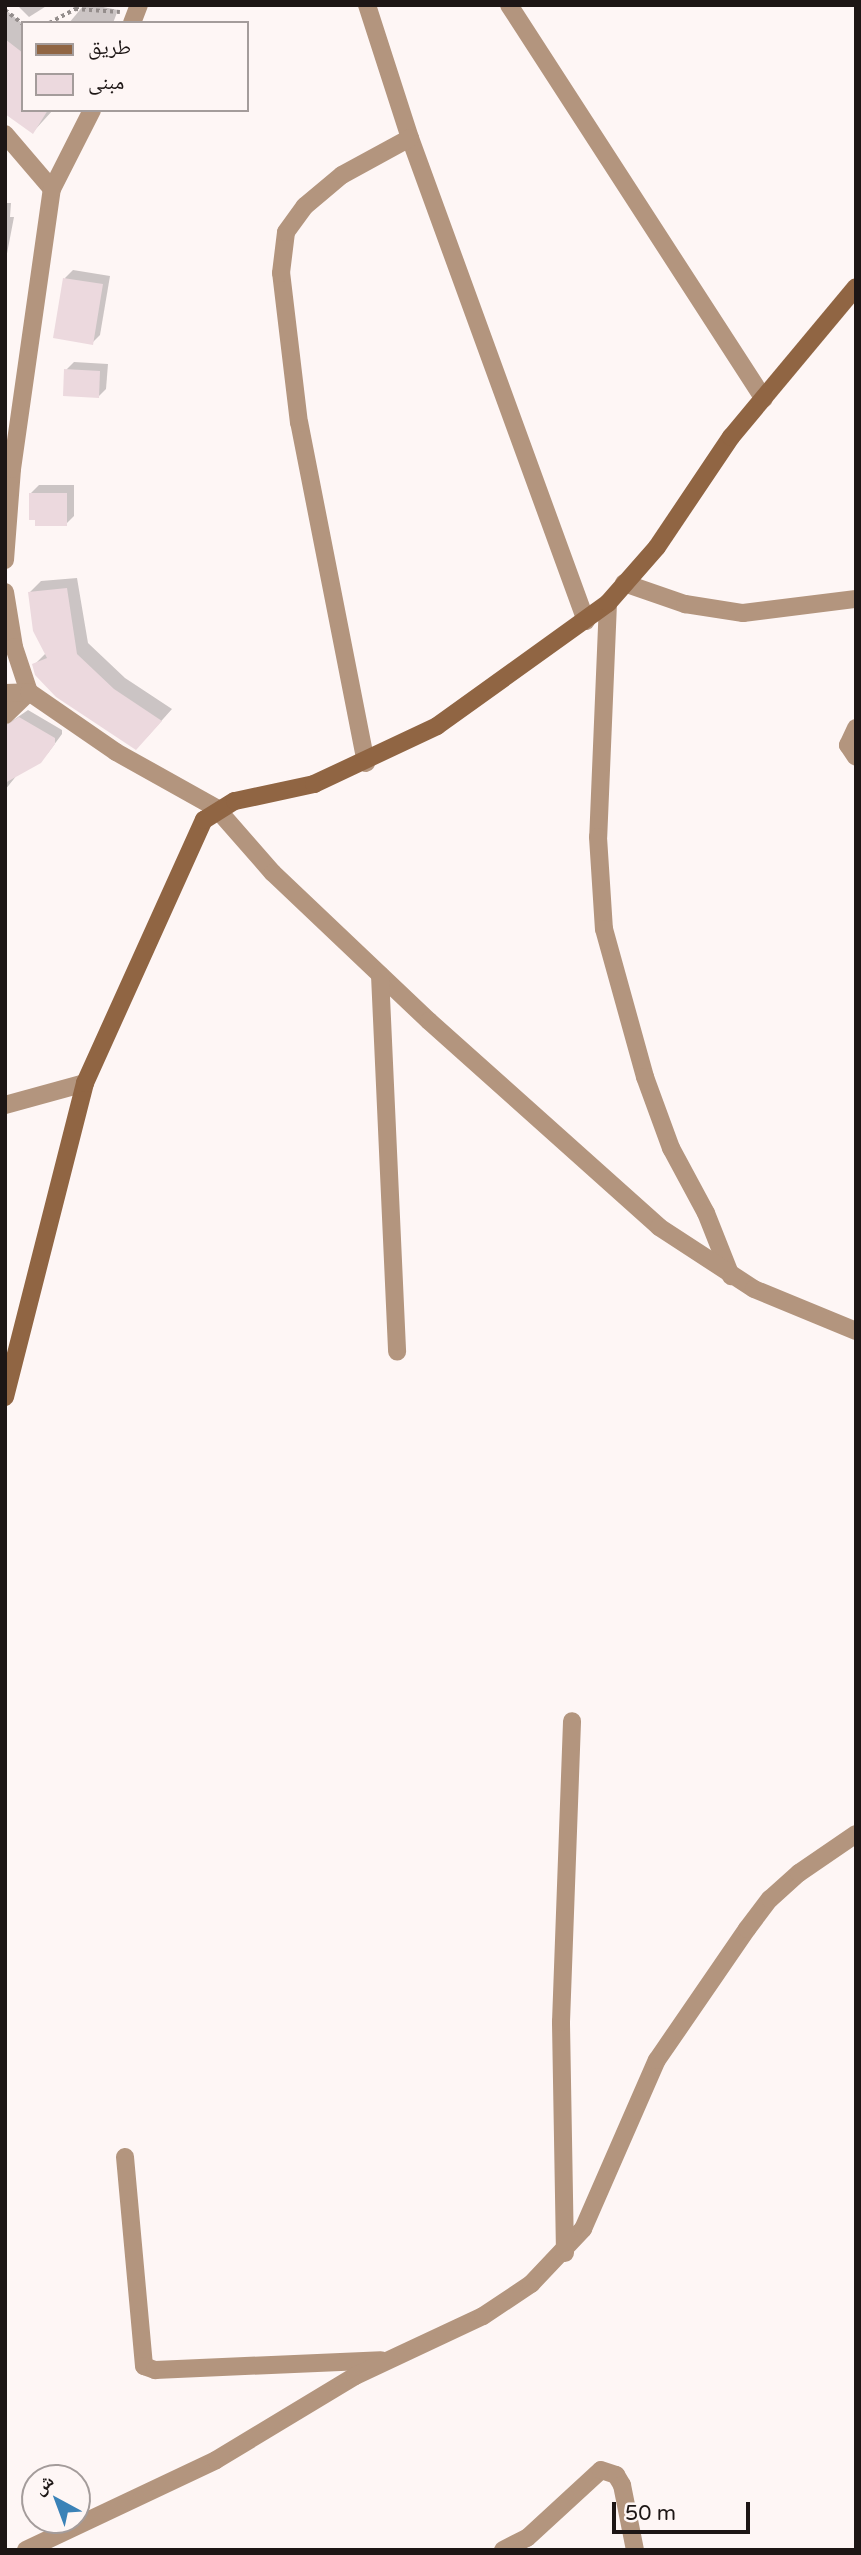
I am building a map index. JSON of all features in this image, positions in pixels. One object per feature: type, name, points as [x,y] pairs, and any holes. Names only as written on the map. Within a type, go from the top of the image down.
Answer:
[{"type":"street","points":[[367,5],[410,138],[586,621]]},
{"type":"street","points":[[509,5],[764,399]]},
{"type":"street","points":[[5,559],[17,430],[52,189],[91,112]]},
{"type":"street","points":[[5,134],[52,189]]},
{"type":"street","points":[[366,763],[299,423],[281,273],[286,232],[305,206],[342,175],[410,138]]},
{"type":"street","points":[[5,1397],[12,1361],[85,1083],[204,820],[216,808],[314,784],[366,763],[437,726],[586,621],[608,603],[657,547],[712,463],[856,287]]},
{"type":"street","points":[[624,583],[685,604],[743,613],[856,599]]},
{"type":"street","points":[[5,592],[13,647],[29,692],[116,752],[216,808],[273,873],[380,975],[659,1227],[731,1276],[856,1331]]},
{"type":"street","points":[[608,603],[598,838],[604,929],[645,1077],[671,1148],[706,1213],[731,1276]]},
{"type":"street","points":[[5,693],[29,692]]},
{"type":"street","points":[[5,715],[29,692]]},
{"type":"street","points":[[856,728],[848,745],[856,757]]},
{"type":"street","points":[[380,975],[397,1352]]},
{"type":"street","points":[[5,1105],[85,1083]]},
{"type":"street","points":[[565,2253],[563,1898],[572,1721]]},
{"type":"street","points":[[26,2550],[216,2460],[387,2360],[483,2316],[531,2284],[565,2253],[583,2229],[657,2060],[747,1930],[770,1899],[799,1873],[856,1834]]},
{"type":"street","points":[[125,2157],[144,2365],[155,2370],[387,2360]]},
{"type":"street","points":[[503,2550],[527,2538],[601,2470],[616,2475],[622,2485],[635,2550]]},
{"type":"path","points":[[53,21],[75,9],[136,14]]},
{"type":"path","points":[[5,10],[21,22]]},
{"type":"building","points":[[5,39],[21,51],[21,112],[47,112],[33,134],[5,114]]},
{"type":"building","points":[[63,278],[103,284],[93,345],[53,338]]},
{"type":"building","points":[[64,369],[100,371],[99,398],[63,396]]},
{"type":"building","points":[[29,493],[67,493],[67,526],[35,526],[35,520],[29,520]]},
{"type":"building","points":[[67,588],[77,654],[114,689],[162,721],[136,750],[56,697],[35,675],[32,664],[47,658],[33,631],[28,592]]},
{"type":"building","points":[[19,717],[55,738],[55,744],[41,763],[5,783],[5,726]]}]
